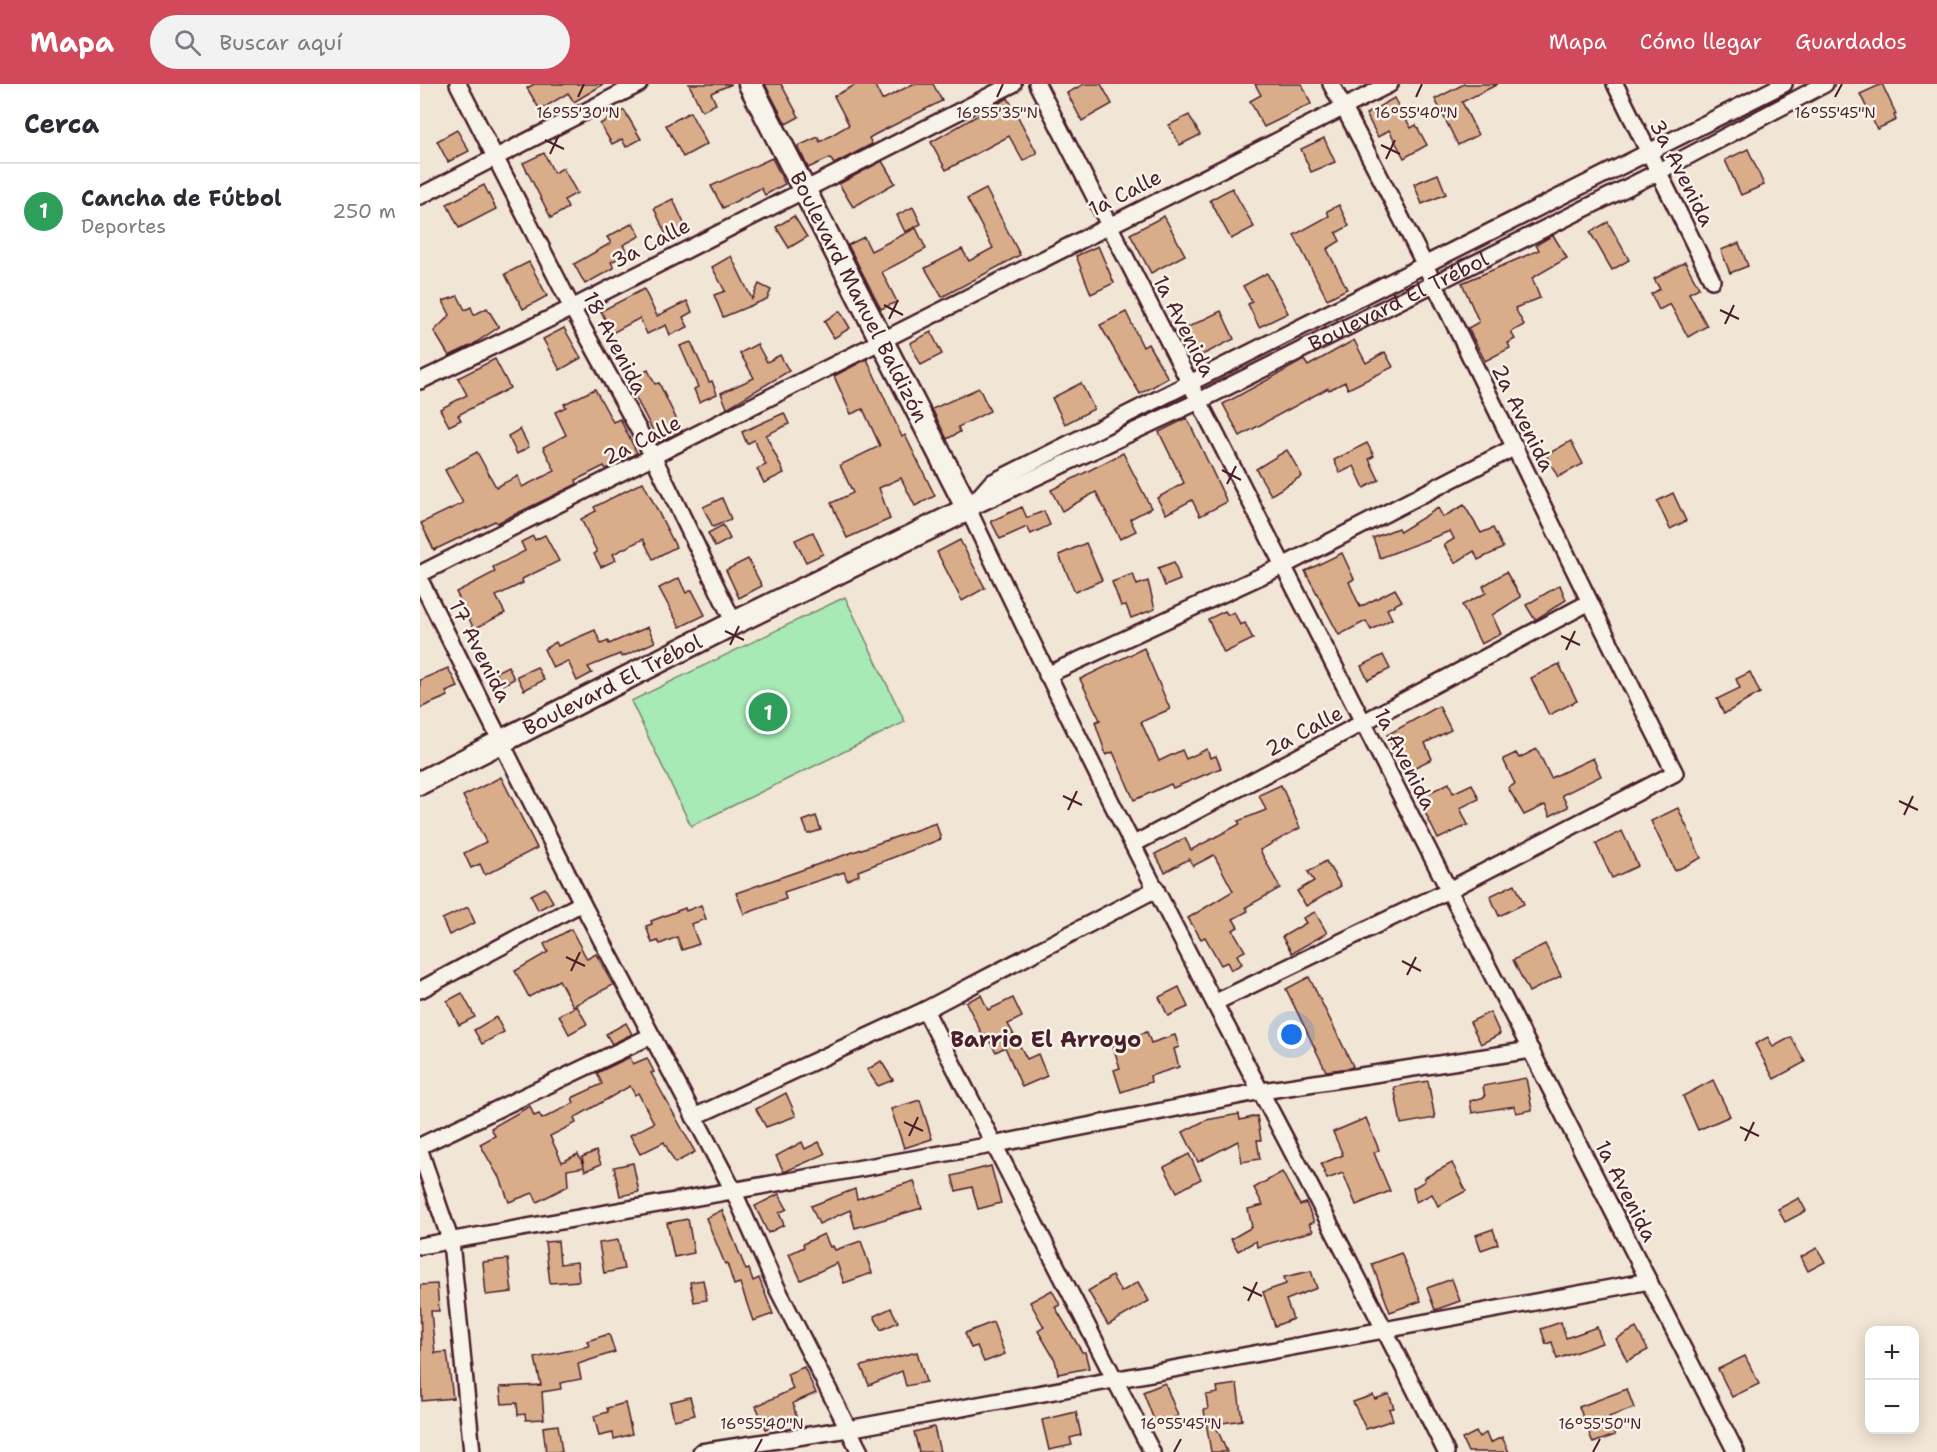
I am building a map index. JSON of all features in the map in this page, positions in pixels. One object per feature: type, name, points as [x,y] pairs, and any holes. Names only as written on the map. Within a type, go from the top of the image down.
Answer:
[{"type":"main road","name":"Boulevard Manuel Baldizón","points":[[750,84],[968,509]]},
{"type":"main road","name":"Boulevard El Trébol","points":[[420,783],[734,623],[968,509]]},
{"type":"street","name":"18 Avenida","points":[[458,84],[572,308],[654,458],[734,623]]},
{"type":"street","points":[[420,196],[639,84]]},
{"type":"street","points":[[803,189],[1013,84]]},
{"type":"street","name":"1a Avenida","points":[[1037,84],[1736,1452]]},
{"type":"street","name":"2a Avenida","points":[[1331,84],[1515,447],[1588,603],[1675,772],[1449,890]]},
{"type":"street","name":"1a Calle","points":[[881,342],[1390,84]]},
{"type":"street","name":"3a Avenida","points":[[1615,84],[1712,280]]},
{"type":"street","name":"Boulevard El Trébol","points":[[968,509],[991,483],[1784,84]]},
{"type":"street","name":"Boulevard El Trébol","points":[[968,509],[1199,401],[1658,172],[1825,84]]},
{"type":"street","name":"3a Calle","points":[[420,381],[572,308],[803,189]]},
{"type":"street","name":"2a Calle","points":[[420,574],[881,342]]},
{"type":"street","points":[[1047,675],[1283,566],[1515,447]]},
{"type":"street","points":[[968,509],[1047,675],[1386,1329],[1446,1452]]},
{"type":"street","name":"17 Avenida","points":[[420,580],[582,903],[733,1190],[774,1282],[860,1452]]},
{"type":"street","name":"2a Calle","points":[[1134,844],[1588,603]]},
{"type":"street","points":[[694,1117],[925,1010],[1156,889]]},
{"type":"street","points":[[1216,1002],[1449,890]]},
{"type":"street","points":[[420,990],[582,903]]},
{"type":"street","points":[[925,1010],[992,1145],[1152,1452]]},
{"type":"street","points":[[420,1146],[651,1036]]},
{"type":"street","points":[[420,1246],[992,1145],[1262,1091],[1531,1050]]},
{"type":"street","points":[[420,1151],[451,1242],[472,1452]]},
{"type":"street","points":[[701,1452],[848,1429],[1114,1377],[1649,1281]]},
{"type":"green space","points":[[845,597],[905,722],[691,826],[631,701]]},
{"type":"building","points":[[534,84],[604,84],[574,102],[568,93],[540,110],[527,88]]},
{"type":"building","points":[[689,84],[732,84],[711,93],[716,104],[702,111]]},
{"type":"building","points":[[765,84],[781,84],[799,117],[786,124]]},
{"type":"building","points":[[857,84],[874,84],[882,100],[913,84],[933,84],[942,101],[874,135],[869,138],[872,144],[834,164],[830,158],[808,168],[798,146],[818,137],[820,142],[849,125],[834,96]]},
{"type":"building","points":[[1084,84],[1101,84],[1112,104],[1082,121],[1067,93]]},
{"type":"building","points":[[1255,84],[1302,84],[1311,104],[1264,127],[1250,101],[1261,95]]},
{"type":"building","points":[[1464,84],[1498,84],[1462,102],[1478,135],[1458,145],[1435,99]]},
{"type":"building","points":[[1882,84],[1896,114],[1894,115],[1896,120],[1877,129],[1860,94]]},
{"type":"building","points":[[1008,98],[1037,153],[1023,161],[1009,136],[946,170],[931,142]]},
{"type":"building","points":[[1394,98],[1411,128],[1416,125],[1427,145],[1404,158],[1389,130],[1378,137],[1366,114]]},
{"type":"building","points":[[624,110],[641,139],[626,147],[622,139],[612,144],[600,124]]},
{"type":"building","points":[[690,112],[707,144],[683,157],[666,125]]},
{"type":"building","points":[[1189,115],[1200,135],[1180,145],[1169,125]]},
{"type":"building","points":[[457,130],[469,151],[448,162],[437,141]]},
{"type":"building","points":[[1324,138],[1335,162],[1311,172],[1301,149]]},
{"type":"building","points":[[1748,149],[1764,185],[1741,195],[1725,160]]},
{"type":"building","points":[[544,153],[554,173],[563,168],[577,193],[564,200],[568,208],[551,218],[523,163]]},
{"type":"building","points":[[772,158],[785,184],[765,195],[761,188],[723,208],[711,186]]},
{"type":"building","points":[[882,161],[895,183],[853,207],[839,184]]},
{"type":"building","points":[[1438,174],[1446,194],[1422,204],[1414,184]]},
{"type":"building","points":[[484,185],[496,209],[459,228],[447,204]]},
{"type":"building","points":[[1232,188],[1254,227],[1231,239],[1210,200]]},
{"type":"building","points":[[986,189],[1020,255],[942,297],[925,268],[962,249],[969,261],[993,248],[967,199]]},
{"type":"building","points":[[673,199],[686,228],[667,237],[654,208]]},
{"type":"building","points":[[1339,205],[1349,226],[1336,233],[1340,241],[1327,249],[1347,289],[1327,299],[1294,235],[1329,216],[1327,211]]},
{"type":"building","points":[[913,207],[921,224],[905,232],[897,215]]},
{"type":"building","points":[[794,216],[807,237],[789,248],[776,227]]},
{"type":"building","points":[[1164,216],[1185,255],[1151,273],[1130,234]]},
{"type":"building","points":[[1608,222],[1629,260],[1612,270],[1590,232]]},
{"type":"building","points":[[633,223],[640,236],[623,245],[628,253],[611,262],[614,268],[585,284],[574,264],[611,243],[607,237]]},
{"type":"building","points":[[916,228],[926,249],[882,272],[897,302],[881,309],[848,245],[864,237],[871,251]]},
{"type":"building","points":[[1553,235],[1567,258],[1532,278],[1540,298],[1515,308],[1524,325],[1511,332],[1515,339],[1508,343],[1510,348],[1485,361],[1468,328],[1479,322],[1462,283],[1539,250],[1536,245]]},
{"type":"building","points":[[1739,243],[1748,266],[1730,273],[1721,250]]},
{"type":"building","points":[[1098,246],[1114,283],[1091,294],[1076,256]]},
{"type":"building","points":[[731,256],[752,299],[759,284],[771,290],[767,299],[723,317],[714,295],[725,291],[712,267]]},
{"type":"building","points":[[529,262],[547,296],[523,309],[505,274]]},
{"type":"building","points":[[1685,262],[1699,288],[1689,293],[1707,326],[1688,337],[1670,304],[1659,310],[1651,294],[1660,289],[1654,279]]},
{"type":"building","points":[[1267,273],[1288,313],[1259,327],[1248,304],[1252,302],[1243,286]]},
{"type":"building","points":[[644,289],[657,316],[687,301],[692,312],[683,317],[688,327],[670,335],[666,325],[647,334],[640,318],[612,333],[601,311]]},
{"type":"building","points":[[458,296],[465,310],[471,307],[474,315],[487,308],[499,327],[472,345],[449,356],[434,331],[450,315],[443,301]]},
{"type":"building","points":[[840,311],[850,328],[834,338],[824,321]]},
{"type":"building","points":[[1221,311],[1234,339],[1198,357],[1184,329]]},
{"type":"building","points":[[1126,312],[1143,347],[1148,344],[1168,378],[1140,394],[1100,325]]},
{"type":"building","points":[[564,328],[581,358],[560,370],[543,339]]},
{"type":"building","points":[[931,332],[942,354],[921,365],[910,343]]},
{"type":"building","points":[[1354,340],[1366,363],[1385,352],[1393,367],[1348,389],[1345,382],[1329,390],[1328,388],[1240,436],[1223,404],[1304,360],[1308,366]]},
{"type":"building","points":[[691,342],[717,394],[699,402],[694,389],[698,387],[680,346]]},
{"type":"building","points":[[757,344],[767,362],[780,355],[789,371],[727,408],[721,393],[754,378],[740,353]]},
{"type":"building","points":[[495,359],[510,388],[458,415],[461,420],[449,426],[440,409],[467,395],[458,378]]},
{"type":"building","points":[[867,359],[902,437],[905,435],[935,496],[915,506],[901,478],[879,488],[890,519],[847,538],[831,503],[853,493],[840,465],[880,446],[863,409],[851,414],[834,376]]},
{"type":"building","points":[[648,370],[655,384],[659,383],[682,431],[659,442],[627,381]]},
{"type":"building","points":[[1081,383],[1094,409],[1065,424],[1052,398]]},
{"type":"building","points":[[979,388],[990,411],[958,427],[960,432],[947,439],[932,409]]},
{"type":"building","points":[[595,389],[613,422],[620,419],[637,453],[606,469],[604,466],[576,480],[577,484],[497,523],[495,521],[434,550],[421,523],[463,503],[445,470],[477,452],[496,487],[518,476],[522,487],[555,471],[543,447],[566,435],[555,412],[566,407],[564,404]]},
{"type":"building","points":[[784,413],[789,424],[766,435],[784,473],[764,483],[757,469],[766,465],[754,440],[747,444],[742,432]]},
{"type":"building","points":[[1187,418],[1227,502],[1200,516],[1192,500],[1166,514],[1157,498],[1184,483],[1159,432]]},
{"type":"building","points":[[520,429],[529,447],[517,454],[508,436]]},
{"type":"building","points":[[1571,441],[1583,464],[1558,477],[1546,455]]},
{"type":"building","points":[[1367,443],[1374,456],[1369,459],[1379,480],[1364,488],[1354,466],[1340,473],[1334,460]]},
{"type":"building","points":[[1287,450],[1302,476],[1271,495],[1256,469]]},
{"type":"building","points":[[1123,453],[1151,508],[1130,519],[1136,531],[1120,539],[1096,492],[1062,511],[1051,490]]},
{"type":"building","points":[[643,482],[676,547],[653,559],[643,539],[613,554],[616,560],[601,567],[594,554],[597,552],[581,519],[596,511],[594,507]]},
{"type":"building","points":[[1673,493],[1686,521],[1670,529],[1657,501]]},
{"type":"building","points":[[722,498],[731,519],[713,527],[703,507]]},
{"type":"building","points":[[1464,505],[1481,533],[1493,528],[1503,548],[1478,560],[1474,551],[1455,563],[1444,545],[1454,539],[1450,531],[1380,558],[1373,538],[1398,528],[1400,532],[1438,508],[1443,517]]},
{"type":"building","points":[[1022,507],[1027,518],[1044,511],[1050,525],[1031,534],[1027,527],[1000,539],[991,521]]},
{"type":"building","points":[[723,525],[730,539],[715,547],[708,533]]},
{"type":"building","points":[[813,532],[823,554],[806,562],[795,540]]},
{"type":"building","points":[[545,535],[559,561],[522,579],[523,583],[496,596],[505,613],[474,629],[456,592],[495,572],[493,567],[525,551],[521,542],[533,536],[535,540]]},
{"type":"building","points":[[960,540],[985,588],[962,601],[937,552]]},
{"type":"building","points":[[1086,543],[1102,580],[1075,592],[1059,555]]},
{"type":"building","points":[[1342,553],[1354,579],[1349,582],[1360,607],[1395,589],[1402,601],[1387,609],[1392,619],[1371,630],[1366,621],[1339,635],[1305,571]]},
{"type":"building","points":[[748,559],[762,586],[739,598],[726,570]]},
{"type":"building","points":[[1174,562],[1180,580],[1165,586],[1158,568]]},
{"type":"building","points":[[1506,572],[1521,597],[1492,615],[1501,634],[1481,644],[1462,605],[1486,593],[1483,586]]},
{"type":"building","points":[[1133,574],[1137,585],[1148,581],[1155,609],[1131,618],[1126,605],[1121,606],[1112,582]]},
{"type":"building","points":[[679,578],[686,593],[692,590],[705,615],[680,627],[659,588]]},
{"type":"building","points":[[1560,585],[1566,600],[1535,620],[1526,605]]},
{"type":"building","points":[[1225,611],[1228,615],[1234,612],[1240,625],[1245,623],[1253,639],[1224,653],[1208,619]]},
{"type":"building","points":[[648,627],[655,642],[622,657],[620,654],[588,667],[592,673],[577,681],[568,661],[553,668],[544,649],[556,642],[558,646],[595,630],[601,644],[608,641],[609,644]]},
{"type":"building","points":[[1144,648],[1170,709],[1141,722],[1159,761],[1182,750],[1186,759],[1207,749],[1210,758],[1216,756],[1221,768],[1173,788],[1171,784],[1134,800],[1113,752],[1106,755],[1095,722],[1100,720],[1080,679]]},
{"type":"building","points":[[1383,655],[1390,669],[1368,680],[1361,666]]},
{"type":"building","points":[[1559,664],[1577,701],[1549,715],[1531,678]]},
{"type":"building","points":[[508,666],[514,679],[503,685],[496,672]]},
{"type":"building","points":[[537,667],[544,680],[524,690],[517,676]]},
{"type":"building","points":[[448,668],[458,687],[446,692],[448,696],[420,708],[420,680]]},
{"type":"building","points":[[1750,672],[1760,693],[1724,714],[1717,699],[1740,688],[1736,679]]},
{"type":"building","points":[[1439,706],[1451,730],[1425,743],[1432,759],[1405,772],[1387,735]]},
{"type":"building","points":[[1537,749],[1551,778],[1593,758],[1601,776],[1562,795],[1568,807],[1550,816],[1545,805],[1524,815],[1508,788],[1515,784],[1503,759],[1516,753],[1519,758]]},
{"type":"building","points":[[501,777],[537,848],[485,875],[480,864],[471,868],[464,853],[486,842],[463,796]]},
{"type":"building","points":[[1449,783],[1453,793],[1472,784],[1479,799],[1460,808],[1468,825],[1438,839],[1418,798]]},
{"type":"building","points":[[1281,785],[1300,828],[1260,850],[1280,888],[1246,907],[1248,911],[1233,919],[1238,927],[1233,930],[1245,951],[1237,955],[1242,964],[1231,970],[1227,962],[1221,965],[1205,937],[1201,939],[1188,918],[1233,891],[1214,855],[1193,866],[1189,859],[1165,872],[1155,854],[1185,838],[1191,850],[1240,824],[1238,821],[1266,810],[1259,795]]},
{"type":"building","points":[[1678,808],[1701,858],[1675,871],[1651,821]]},
{"type":"building","points":[[816,816],[821,830],[808,834],[803,821]]},
{"type":"building","points":[[936,823],[941,839],[858,871],[859,875],[847,880],[844,872],[784,892],[786,899],[744,914],[736,893]]},
{"type":"building","points":[[1622,831],[1638,866],[1612,878],[1596,844]]},
{"type":"building","points":[[1326,861],[1341,886],[1306,906],[1297,891],[1314,881],[1308,872]]},
{"type":"building","points":[[1515,884],[1524,904],[1499,916],[1490,896]]},
{"type":"building","points":[[545,888],[553,902],[538,910],[531,895]]},
{"type":"building","points":[[701,905],[706,919],[691,924],[699,944],[682,950],[677,937],[660,944],[658,941],[652,943],[646,926],[652,924],[651,921],[685,908],[686,911]]},
{"type":"building","points":[[468,907],[475,923],[449,935],[442,919]]},
{"type":"building","points":[[1315,912],[1327,933],[1292,953],[1282,937],[1306,923],[1303,918]]},
{"type":"building","points":[[571,929],[587,959],[596,954],[613,985],[573,1006],[559,980],[529,997],[515,971],[548,952],[544,944]]},
{"type":"building","points":[[1545,944],[1561,976],[1529,992],[1513,960]]},
{"type":"building","points":[[1309,977],[1353,1066],[1350,1068],[1326,1071],[1286,989]]},
{"type":"building","points":[[1179,987],[1188,1007],[1168,1016],[1159,997]]},
{"type":"building","points":[[462,993],[475,1017],[459,1025],[447,1001]]},
{"type":"building","points":[[981,995],[988,1010],[1013,998],[1022,1017],[1008,1024],[1027,1059],[1038,1054],[1047,1076],[1022,1087],[1005,1047],[996,1052],[986,1035],[983,1036],[966,1002]]},
{"type":"building","points":[[577,1006],[587,1024],[569,1034],[559,1015]]},
{"type":"building","points":[[1490,1012],[1500,1034],[1481,1044],[1470,1022]]},
{"type":"building","points":[[496,1017],[504,1032],[482,1044],[474,1030]]},
{"type":"building","points":[[626,1023],[632,1034],[612,1044],[606,1034]]},
{"type":"building","points":[[1147,1032],[1151,1043],[1175,1035],[1179,1047],[1174,1049],[1179,1067],[1150,1076],[1151,1082],[1121,1092],[1114,1070],[1120,1068],[1112,1043]]},
{"type":"building","points":[[1768,1037],[1773,1047],[1791,1037],[1805,1062],[1774,1079],[1755,1044]]},
{"type":"building","points":[[630,1057],[633,1064],[647,1058],[654,1072],[651,1073],[695,1152],[675,1163],[664,1142],[640,1154],[630,1135],[654,1123],[638,1093],[635,1095],[630,1086],[574,1118],[576,1123],[550,1136],[562,1162],[578,1154],[584,1166],[582,1157],[596,1151],[601,1164],[585,1171],[584,1167],[567,1170],[568,1186],[537,1202],[533,1193],[509,1202],[499,1175],[480,1144],[495,1136],[491,1128],[530,1106],[534,1116],[539,1114],[542,1119],[574,1103],[572,1098],[602,1084],[597,1073]]},
{"type":"building","points":[[881,1061],[893,1080],[878,1086],[867,1070]]},
{"type":"building","points":[[1526,1078],[1532,1110],[1516,1113],[1514,1106],[1472,1113],[1470,1101],[1485,1097],[1483,1086]]},
{"type":"building","points":[[1713,1080],[1730,1116],[1698,1130],[1683,1096]]},
{"type":"building","points":[[1428,1081],[1435,1118],[1401,1124],[1394,1087]]},
{"type":"building","points":[[786,1093],[796,1116],[766,1127],[756,1109]]},
{"type":"building","points":[[920,1100],[932,1139],[904,1148],[891,1109]]},
{"type":"building","points":[[1239,1114],[1240,1120],[1257,1116],[1261,1140],[1257,1140],[1260,1159],[1242,1162],[1238,1141],[1198,1162],[1183,1132],[1206,1120]]},
{"type":"building","points":[[1366,1118],[1379,1150],[1374,1153],[1390,1191],[1356,1205],[1343,1173],[1327,1179],[1321,1164],[1343,1155],[1333,1132]]},
{"type":"building","points":[[802,1142],[805,1149],[819,1142],[825,1154],[784,1172],[776,1156]]},
{"type":"building","points":[[1189,1154],[1201,1179],[1177,1192],[1164,1167]]},
{"type":"building","points":[[633,1163],[639,1192],[620,1196],[614,1167]]},
{"type":"building","points":[[1452,1163],[1466,1191],[1438,1206],[1432,1194],[1416,1202],[1413,1188],[1425,1181],[1424,1178]]},
{"type":"building","points":[[991,1166],[1001,1203],[978,1209],[972,1187],[956,1191],[952,1176]]},
{"type":"building","points":[[1282,1172],[1300,1205],[1306,1203],[1314,1222],[1309,1224],[1313,1231],[1257,1247],[1256,1241],[1238,1251],[1231,1239],[1252,1227],[1248,1209],[1263,1205],[1254,1188]]},
{"type":"building","points":[[914,1181],[922,1208],[855,1228],[850,1210],[819,1224],[811,1206],[855,1189],[857,1199]]},
{"type":"building","points":[[779,1194],[787,1209],[779,1213],[784,1225],[768,1233],[755,1206]]},
{"type":"building","points":[[1799,1198],[1806,1211],[1785,1222],[1778,1209]]},
{"type":"building","points":[[722,1210],[746,1270],[749,1269],[753,1281],[759,1278],[773,1314],[753,1321],[740,1283],[734,1285],[727,1263],[725,1264],[706,1218]]},
{"type":"building","points":[[688,1219],[694,1253],[674,1257],[667,1223]]},
{"type":"building","points":[[1493,1229],[1498,1244],[1481,1250],[1476,1235]]},
{"type":"building","points":[[824,1234],[830,1247],[833,1246],[835,1250],[861,1241],[872,1273],[844,1283],[837,1263],[801,1280],[789,1254]]},
{"type":"building","points":[[618,1240],[624,1269],[604,1273],[599,1243]]},
{"type":"building","points":[[558,1241],[560,1264],[577,1262],[579,1281],[550,1283],[545,1242]]},
{"type":"building","points":[[1817,1248],[1825,1262],[1808,1271],[1801,1257]]},
{"type":"building","points":[[1401,1253],[1421,1301],[1390,1312],[1372,1264]]},
{"type":"building","points":[[508,1259],[512,1292],[486,1295],[483,1262]]},
{"type":"building","points":[[1311,1271],[1317,1288],[1286,1300],[1293,1319],[1275,1326],[1263,1292],[1286,1284],[1284,1277]]},
{"type":"building","points":[[1112,1276],[1121,1292],[1138,1282],[1149,1301],[1108,1325],[1088,1291]]},
{"type":"building","points":[[1452,1279],[1460,1301],[1435,1310],[1427,1288]]},
{"type":"building","points":[[703,1280],[707,1300],[694,1302],[690,1282]]},
{"type":"building","points":[[437,1284],[439,1311],[431,1311],[435,1353],[447,1352],[453,1398],[422,1401],[420,1285]]},
{"type":"building","points":[[1052,1290],[1060,1305],[1055,1307],[1082,1352],[1085,1352],[1089,1368],[1058,1374],[1055,1360],[1038,1331],[1044,1327],[1030,1302]]},
{"type":"building","points":[[891,1308],[898,1322],[881,1330],[874,1316]]},
{"type":"building","points":[[993,1322],[1005,1354],[984,1362],[977,1346],[971,1348],[965,1333]]},
{"type":"building","points":[[1561,1322],[1566,1338],[1597,1327],[1602,1343],[1557,1359],[1552,1342],[1546,1344],[1541,1329]]},
{"type":"building","points":[[1636,1328],[1648,1350],[1627,1361],[1616,1339]]},
{"type":"building","points":[[609,1334],[615,1352],[578,1364],[581,1379],[560,1383],[561,1389],[542,1392],[544,1419],[526,1420],[525,1414],[518,1415],[517,1403],[502,1404],[500,1387],[541,1385],[535,1358],[589,1346],[587,1341]]},
{"type":"building","points":[[917,1352],[926,1382],[906,1386],[902,1371],[869,1385],[861,1366]]},
{"type":"building","points":[[1745,1356],[1759,1384],[1732,1397],[1718,1369]]},
{"type":"building","points":[[804,1367],[816,1393],[793,1403],[796,1416],[766,1429],[756,1406],[793,1389],[787,1374]]},
{"type":"building","points":[[1165,1383],[1178,1416],[1156,1425],[1143,1392]]},
{"type":"building","points":[[1237,1384],[1242,1420],[1215,1424],[1227,1452],[1211,1452],[1204,1410],[1208,1409],[1206,1395],[1218,1393],[1217,1387]]},
{"type":"building","points":[[1627,1389],[1634,1408],[1609,1417],[1615,1435],[1593,1443],[1579,1407]]},
{"type":"building","points":[[1389,1394],[1394,1408],[1389,1409],[1393,1420],[1366,1429],[1353,1402],[1373,1395],[1375,1399]]},
{"type":"building","points":[[690,1397],[695,1415],[674,1420],[670,1402]]},
{"type":"building","points":[[625,1403],[632,1434],[614,1439],[613,1433],[599,1436],[594,1416],[608,1412],[607,1408]]},
{"type":"building","points":[[1076,1412],[1081,1435],[1070,1438],[1072,1445],[1049,1450],[1042,1420]]},
{"type":"building","points":[[558,1425],[562,1452],[546,1452],[543,1427]]},
{"type":"building","points":[[934,1427],[940,1452],[919,1452],[914,1432]]},
{"type":"building","points":[[1476,1432],[1479,1437],[1486,1433],[1490,1443],[1502,1437],[1509,1452],[1468,1452],[1462,1439]]},
{"type":"place","name":"Cancha de Fútbol","points":[[768,712]]},
{"type":"district","name":"Barrio El Arroyo","points":[[1046,1039]]}]
